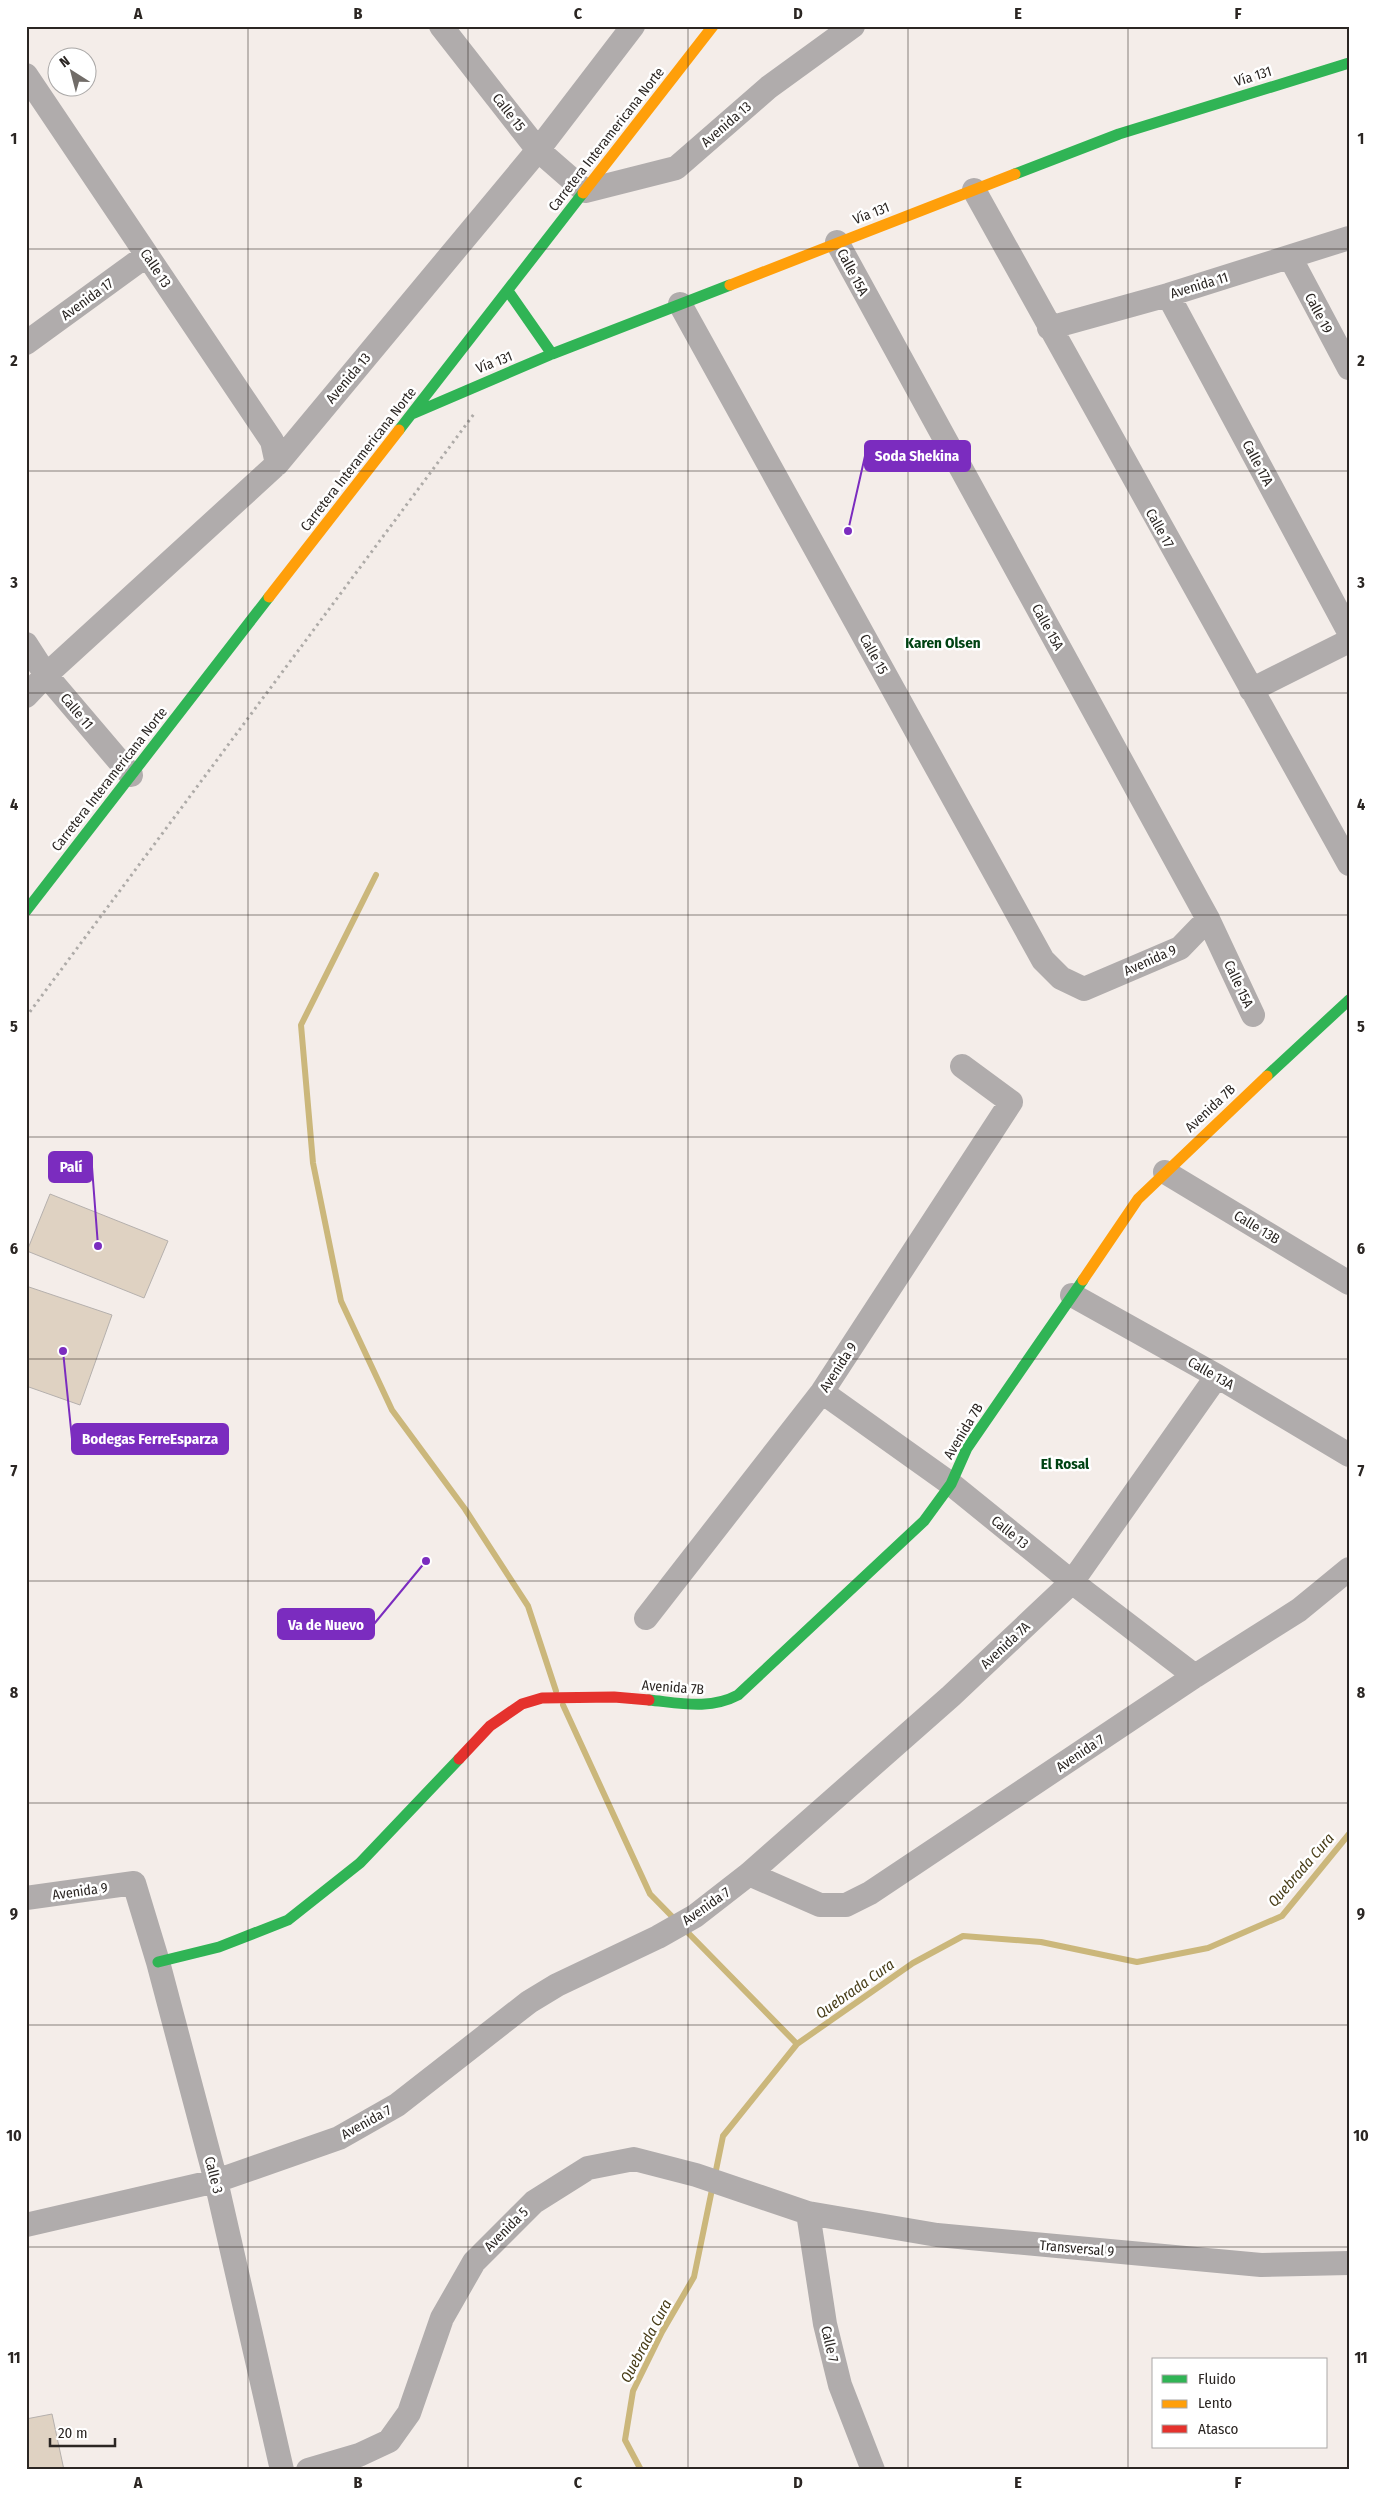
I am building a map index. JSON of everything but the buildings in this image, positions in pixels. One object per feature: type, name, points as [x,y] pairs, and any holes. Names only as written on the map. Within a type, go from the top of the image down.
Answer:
[{"type":"main road","name":"Carretera Interamericana Norte","points":[[26,911],[713,26]]},
{"type":"main road","name":"Vía 131","points":[[412,414],[450,395],[520,369],[552,354],[1118,134],[1349,64]]},
{"type":"main road","points":[[508,291],[518,308],[552,354]]},
{"type":"main road","name":"Avenida 7B","points":[[158,1962],[219,1947],[288,1920],[360,1863],[490,1726],[522,1704],[542,1698],[590,1700],[614,1698],[696,1706],[724,1703],[738,1695],[924,1521],[950,1484],[967,1448],[1138,1199],[1349,1000]]},
{"type":"street","name":"Calle 15","points":[[442,26],[538,150],[585,191]]},
{"type":"street","name":"Avenida 13","points":[[26,696],[46,675],[277,464],[538,150],[633,26]]},
{"type":"street","name":"Avenida 13","points":[[585,191],[676,168],[769,86],[853,26]]},
{"type":"street","name":"Calle 13","points":[[26,76],[272,441],[277,464]]},
{"type":"street","name":"Calle 17","points":[[974,190],[1049,328],[1349,864]]},
{"type":"street","name":"Avenida 11","points":[[1049,328],[1168,295],[1349,238]]},
{"type":"street","name":"Calle 15A","points":[[837,242],[1208,919],[1253,1015]]},
{"type":"street","name":"Avenida 17","points":[[26,343],[147,255]]},
{"type":"street","name":"Calle 19","points":[[1290,257],[1348,366]]},
{"type":"street","name":"Calle 17A","points":[[1168,295],[1349,632]]},
{"type":"street","name":"Calle 15","points":[[680,304],[1043,960],[1061,978],[1084,989]]},
{"type":"street","points":[[1251,690],[1349,641]]},
{"type":"street","name":"Calle 11","points":[[26,644],[46,675],[132,775]]},
{"type":"street","name":"Avenida 9","points":[[1084,989],[1180,948],[1208,919]]},
{"type":"street","name":"Avenida 9","points":[[646,1618],[822,1392],[1011,1102],[962,1066]]},
{"type":"street","name":"Calle 13B","points":[[1165,1172],[1349,1283]]},
{"type":"street","name":"Calle 13A","points":[[1072,1295],[1217,1376],[1349,1455]]},
{"type":"street","name":"Avenida 7A","points":[[749,1874],[951,1696],[1072,1582],[1217,1376]]},
{"type":"street","name":"Calle 13","points":[[822,1392],[950,1484],[1072,1582],[1195,1676]]},
{"type":"street","name":"Avenida 7","points":[[26,2225],[216,2181],[348,2133],[397,2105],[529,2002],[557,1985],[658,1937],[695,1916],[749,1874],[820,1905],[846,1905],[870,1893],[1195,1676],[1300,1610],[1349,1569]]},
{"type":"street","name":"Avenida 9","points":[[26,1898],[134,1883]]},
{"type":"street","name":"Calle 3","points":[[134,1883],[158,1962],[216,2181],[282,2470]]},
{"type":"street","name":"Avenida 5","points":[[308,2470],[359,2455],[390,2442],[408,2413],[442,2318],[474,2262],[534,2202],[588,2168],[634,2159],[696,2175],[808,2213]]},
{"type":"street","name":"Transversal 9","points":[[808,2213],[937,2235],[1055,2246],[1261,2265],[1349,2263]]},
{"type":"street","name":"Calle 7","points":[[808,2213],[825,2324],[840,2385],[873,2470]]},
{"type":"path","points":[[26,1017],[474,414]]},
{"type":"waterway","points":[[376,875],[301,1025],[313,1163],[341,1301],[392,1410],[465,1509],[528,1606],[556,1691]]},
{"type":"waterway","points":[[563,1705],[650,1894],[797,2044]]},
{"type":"waterway","name":"Quebrada Cura","points":[[641,2470],[625,2440],[633,2391],[662,2332],[694,2277],[723,2136],[797,2044],[913,1963],[963,1936],[1041,1942],[1137,1962],[1208,1948],[1282,1916],[1349,1834]]},
{"type":"traffic: fast","points":[[1015,174],[1119,134],[1349,63]]},
{"type":"traffic: fast","points":[[399,430],[583,193]]},
{"type":"traffic: fast","points":[[412,414],[552,354],[730,285]]},
{"type":"traffic: fast","points":[[508,291],[552,354]]},
{"type":"traffic: fast","points":[[26,911],[269,597]]},
{"type":"traffic: fast","points":[[1267,1076],[1349,1000]]},
{"type":"traffic: fast","points":[[649,1700],[683,1704],[706,1704],[717,1703],[738,1695],[924,1521],[951,1484],[967,1448],[1083,1280]]},
{"type":"traffic: fast","points":[[158,1962],[219,1947],[288,1920],[360,1863],[459,1759]]},
{"type":"traffic: slow","points":[[583,193],[713,26]]},
{"type":"traffic: slow","points":[[730,285],[1015,174]]},
{"type":"traffic: slow","points":[[269,597],[399,430]]},
{"type":"traffic: slow","points":[[1083,1280],[1138,1199],[1267,1076]]},
{"type":"traffic: jam","points":[[459,1759],[490,1726],[522,1704],[542,1698],[614,1697],[649,1700]]},
{"type":"place","name":"Soda Shekina","points":[[848,531]]},
{"type":"place","name":"Palí","points":[[98,1246]]},
{"type":"place","name":"Bodegas FerreEsparza","points":[[63,1351]]},
{"type":"place","name":"Va de Nuevo","points":[[426,1561]]},
{"type":"district","name":"Karen Olsen","points":[[943,643]]},
{"type":"district","name":"El Rosal","points":[[1065,1464]]}]
